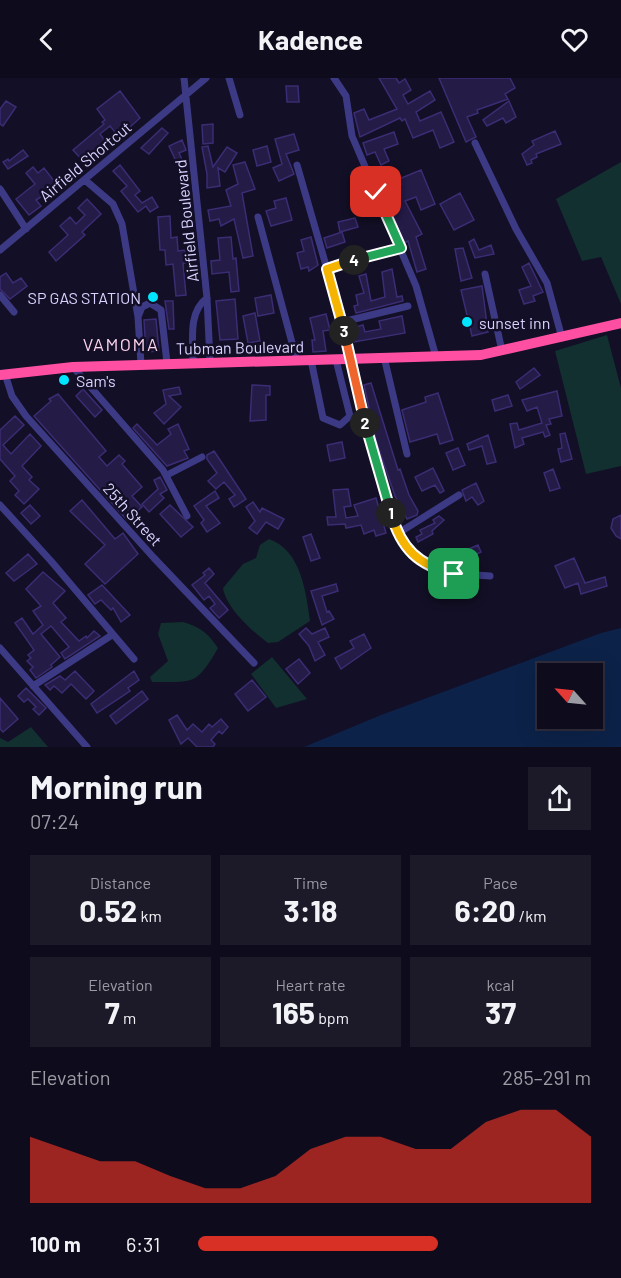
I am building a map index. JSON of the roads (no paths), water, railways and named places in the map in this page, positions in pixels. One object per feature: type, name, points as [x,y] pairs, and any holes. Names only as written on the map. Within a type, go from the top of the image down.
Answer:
[{"type":"highway","name":"Tubman Boulevard","points":[[2,375],[73,367],[210,361],[297,362],[352,358],[481,355],[621,323]]},
{"type":"street","name":"Airfield Boulevard","points":[[184,78],[188,92],[207,298],[210,361]]},
{"type":"street","name":"Airfield Shortcut","points":[[0,250],[206,78]]},
{"type":"street","points":[[229,78],[240,115]]},
{"type":"street","points":[[334,78],[346,96],[352,136],[416,286],[436,357]]},
{"type":"street","points":[[475,142],[516,229],[547,283],[562,338]]},
{"type":"street","points":[[297,165],[352,358],[356,386],[378,474],[397,534],[413,554],[434,569],[454,574],[490,576]]},
{"type":"street","points":[[85,180],[113,204],[122,224],[138,317],[141,364]]},
{"type":"street","points":[[0,189],[26,229]]},
{"type":"street","points":[[258,217],[297,362]]},
{"type":"street","points":[[327,269],[401,248]]},
{"type":"street","points":[[485,274],[502,351]]},
{"type":"street","points":[[0,295],[14,312]]},
{"type":"street","points":[[193,362],[194,312],[198,304],[207,298]]},
{"type":"street","points":[[138,317],[142,307],[150,303],[161,310],[167,363]]},
{"type":"street","points":[[342,322],[408,306]]},
{"type":"street","points":[[194,334],[210,332]]},
{"type":"street","points":[[384,357],[407,454]]},
{"type":"street","points":[[311,360],[319,411],[323,418],[340,425],[350,416],[336,360]]},
{"type":"street","points":[[73,367],[167,475],[187,516]]},
{"type":"street","name":"25th Street","points":[[2,375],[12,396],[26,416],[154,558],[254,663]]},
{"type":"street","points":[[167,475],[202,457]]},
{"type":"street","points":[[397,534],[459,495]]},
{"type":"street","points":[[0,505],[134,659]]},
{"type":"street","points":[[33,686],[112,635]]},
{"type":"street","points":[[0,648],[87,747]]},
{"type":"water","points":[[621,628],[621,747],[304,747],[381,715],[601,633]]},
{"type":"place","name":"SP GAS STATION","points":[[153,297]]},
{"type":"place","name":"sunset inn","points":[[467,322]]},
{"type":"place","name":"Sam's","points":[[64,380]]},
{"type":"district","name":"VAMOMA","points":[[121,344]]}]
